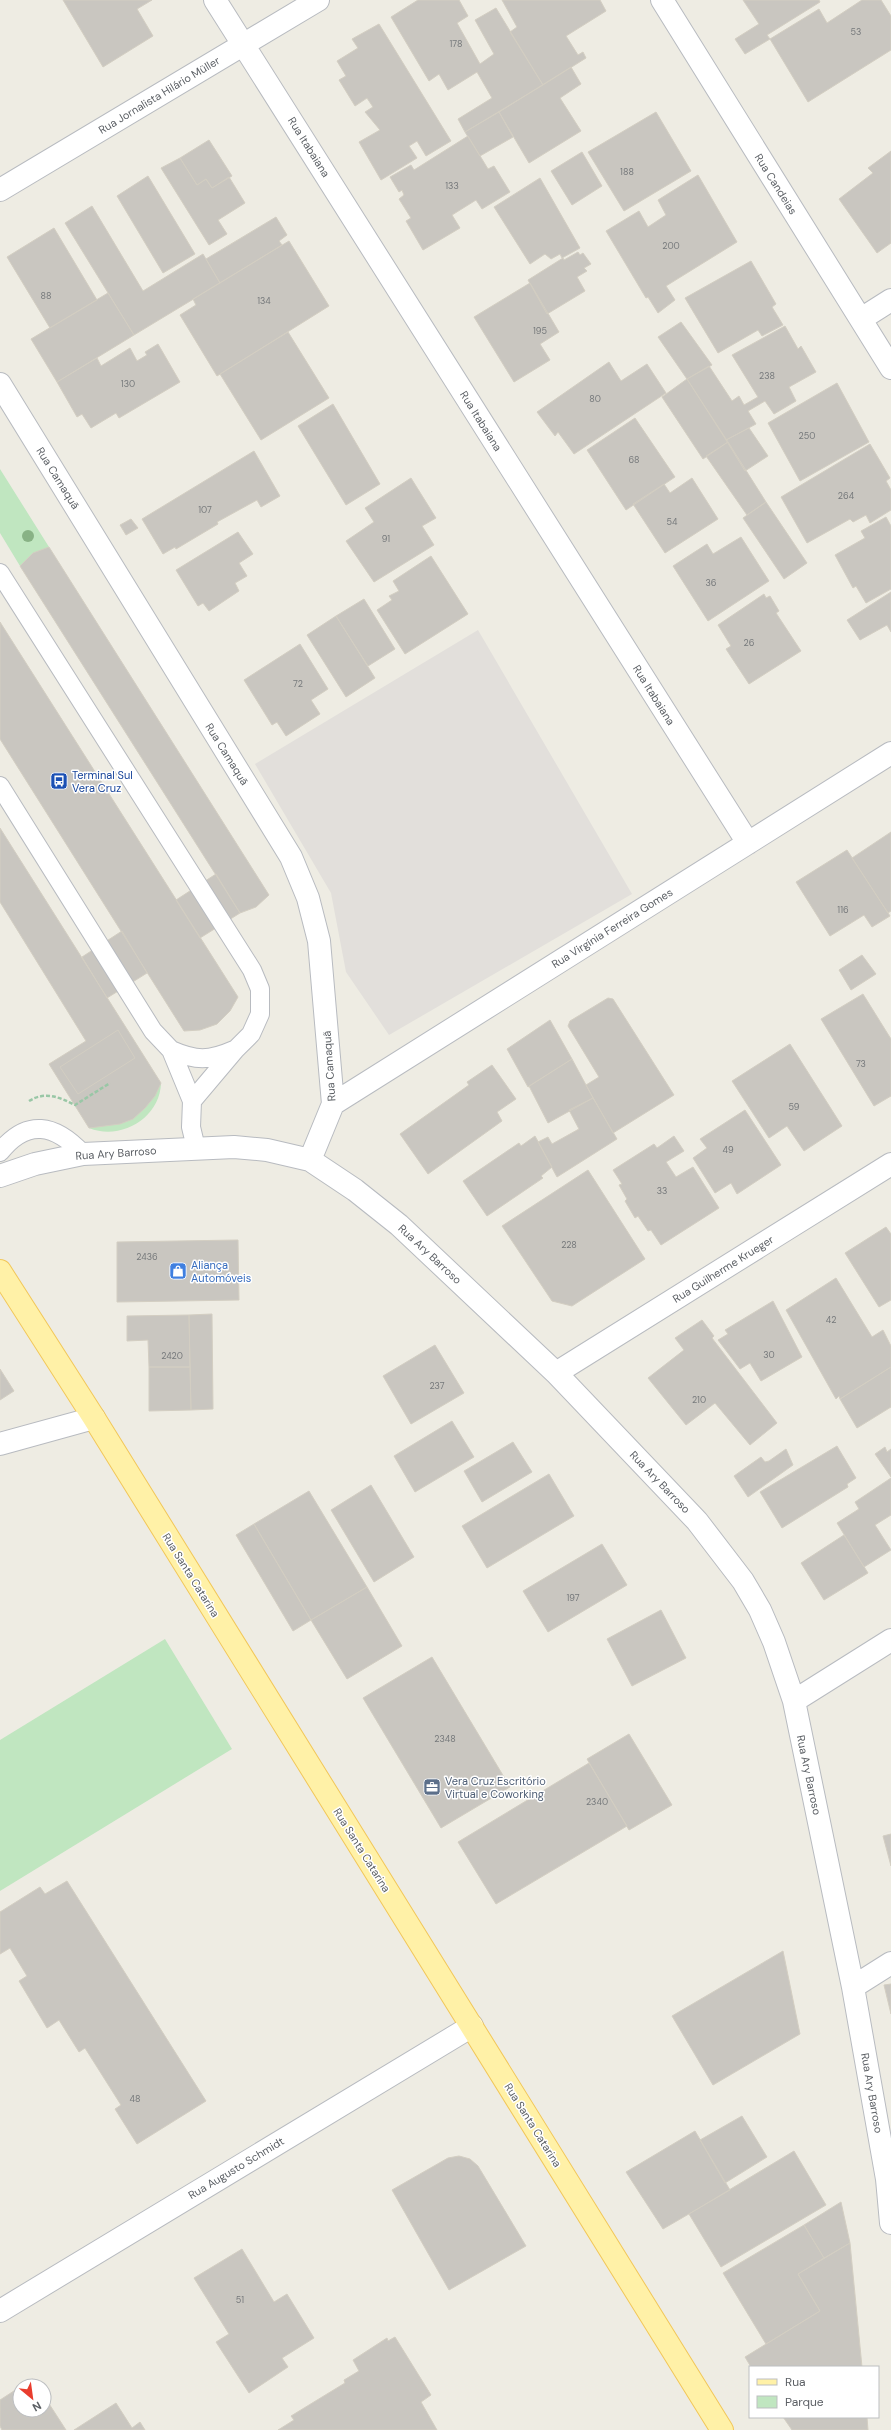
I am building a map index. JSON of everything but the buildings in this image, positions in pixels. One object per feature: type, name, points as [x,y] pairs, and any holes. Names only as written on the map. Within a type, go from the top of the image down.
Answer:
[{"type":"main road","name":"Rua Santa Catarina","points":[[0,1271],[94,1418],[722,2430]]},
{"type":"street","name":"Rua Itabaiana","points":[[216,0],[748,843]]},
{"type":"street","name":"Rua Jornalista Hilário Müller","points":[[0,190],[318,0]]},
{"type":"street","name":"Rua Candeias","points":[[662,0],[891,368]]},
{"type":"street","points":[[861,319],[891,300]]},
{"type":"street","name":"Rua Camaquã","points":[[0,384],[291,857],[308,898],[319,941],[334,1104],[310,1160]]},
{"type":"street","name":"Rua Virgínia Ferreira Gomes","points":[[334,1104],[891,753]]},
{"type":"street","name":"Rua Ary Barroso","points":[[0,1176],[35,1164],[83,1154],[196,1148],[267,1150],[310,1160],[355,1190],[399,1225],[556,1373],[697,1521],[743,1581],[774,1642],[794,1701],[853,1988],[887,2179],[891,2223]]},
{"type":"street","name":"Rua Guilherme Krueger","points":[[556,1373],[891,1164]]},
{"type":"street","points":[[0,1444],[94,1418]]},
{"type":"street","points":[[794,1701],[891,1640]]},
{"type":"street","points":[[853,1988],[891,1963]]},
{"type":"street","name":"Rua Augusto Schmidt","points":[[0,2311],[472,2026]]},
{"type":"lane","points":[[0,573],[252,970],[260,989],[260,1014],[252,1034],[235,1050],[192,1101]]},
{"type":"lane","points":[[0,786],[153,1031],[171,1050],[192,1101],[191,1127],[196,1148]]},
{"type":"lane","points":[[171,1050],[190,1058],[216,1058],[235,1050]]},
{"type":"lane","points":[[0,1152],[10,1139],[37,1127],[60,1134],[72,1142],[83,1154]]},
{"type":"path","points":[[26,1103],[39,1094],[57,1096],[75,1105],[110,1083]]},
{"type":"shaded area","points":[[478,630],[632,894],[389,1035],[346,972],[331,893],[255,764]]},
{"type":"green space","points":[[0,469],[49,547],[20,566],[0,533]]},
{"type":"green space","points":[[161,1083],[159,1096],[154,1107],[137,1124],[126,1129],[114,1131],[101,1131],[89,1128]]},
{"type":"green space","points":[[165,1639],[232,1749],[0,1891],[0,1740]]},
{"type":"place","name":"Terminal Sul Vera Cruz","points":[[59,781]]},
{"type":"place","name":"Aliança Automóveis","points":[[178,1271]]},
{"type":"place","name":"Vera Cruz Escritório Virtual e Coworking","points":[[432,1787]]}]
